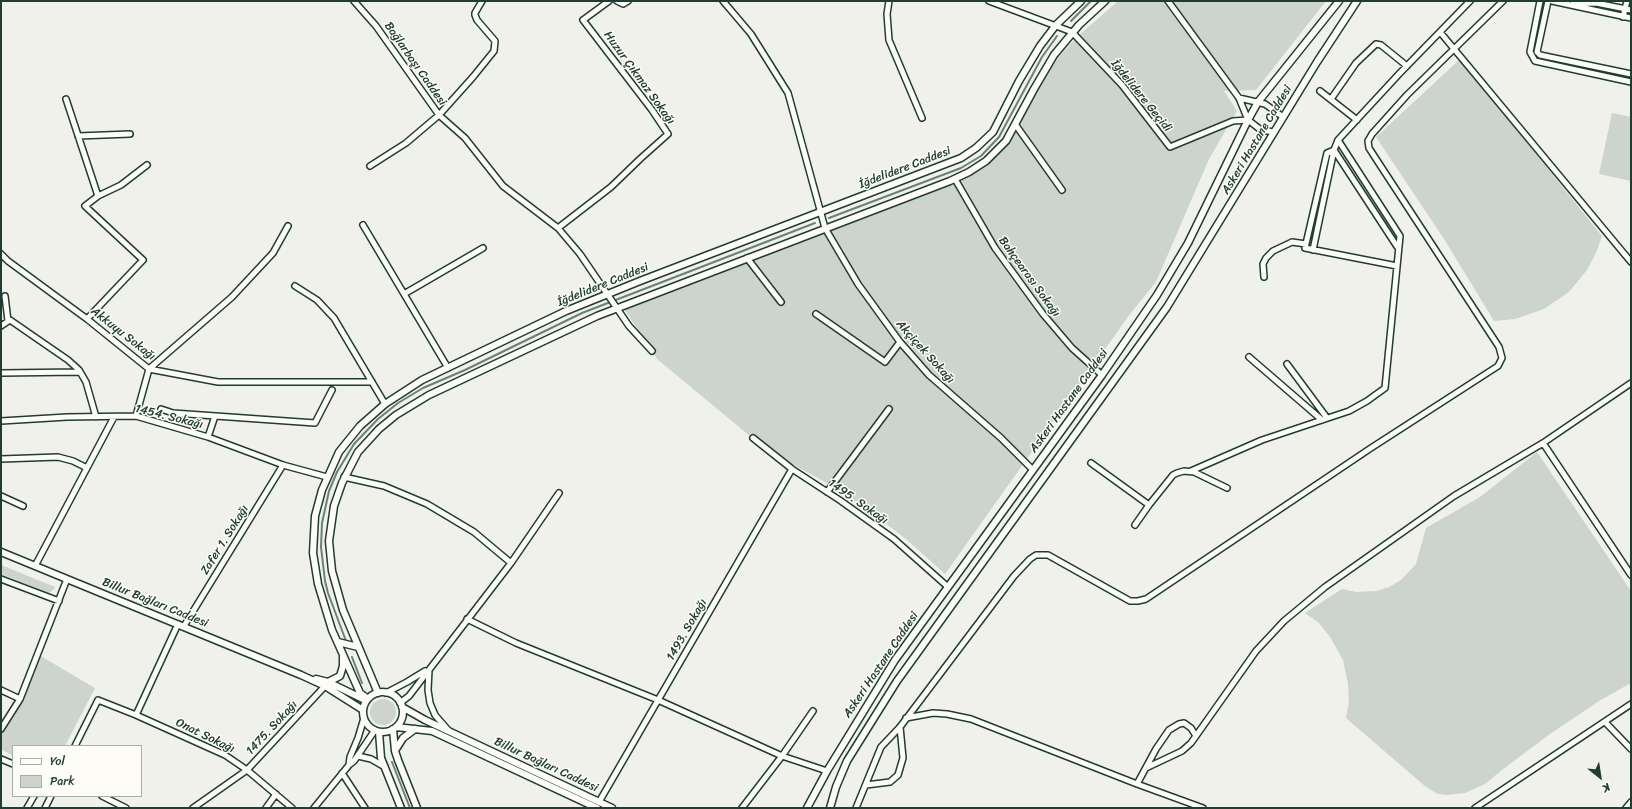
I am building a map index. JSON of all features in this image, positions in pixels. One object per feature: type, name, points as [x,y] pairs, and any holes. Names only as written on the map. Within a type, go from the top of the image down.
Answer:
[{"type":"street","name":"Bağlarbaşı Caddesi","points":[[354,1],[376,26],[439,115],[465,138],[503,186],[558,228],[580,254],[629,326],[652,351]]},
{"type":"street","points":[[370,166],[406,143],[439,115],[473,77],[495,48],[493,39],[475,18],[475,12],[482,1]]},
{"type":"street","name":"Huzur Çıkmaz Sokağı","points":[[558,228],[611,187],[640,158],[668,134],[652,110],[583,20],[609,1]]},
{"type":"street","points":[[617,1],[623,4],[628,1]]},
{"type":"street","name":"Akçiçek Sokağı","points":[[723,1],[750,34],[788,93],[820,212],[826,228],[858,284],[900,342],[942,388],[1001,438],[1033,470]]},
{"type":"street","points":[[890,1],[887,14],[888,40],[922,118]]},
{"type":"street","points":[[989,1],[1072,32]]},
{"type":"street","name":"İğdelidere Caddesi","points":[[367,700],[360,693],[342,653],[322,600],[313,553],[315,516],[327,477],[339,452],[352,434],[368,417],[422,380],[543,322],[607,294],[953,162],[976,148],[993,132],[1034,55],[1056,25],[1080,1]]},
{"type":"street","points":[[378,693],[348,624],[338,596],[329,552],[331,518],[337,494],[344,477],[358,452],[371,437],[388,422],[418,401],[550,337],[617,308],[955,179],[978,167],[997,152],[1006,141],[1048,64],[1072,32],[1105,1]]},
{"type":"street","points":[[1168,1],[1239,98],[1248,120],[1261,130],[1274,132]]},
{"type":"street","name":"Askeri Hastane Caddesi","points":[[807,808],[827,770],[896,660],[1102,374],[1172,271],[1258,102],[1338,1]]},
{"type":"street","name":"Askeri Hastane Caddesi","points":[[830,808],[838,782],[848,761],[909,664],[1158,319],[1182,283],[1283,117],[1357,1]]},
{"type":"street","points":[[1313,250],[1334,150],[1338,140],[1470,1]]},
{"type":"street","points":[[856,808],[881,747],[900,727],[1014,576],[1033,557],[1040,555],[1051,556],[1130,601],[1146,599],[1371,448],[1498,366],[1502,358],[1499,347],[1384,172],[1368,144],[1370,136],[1389,114],[1455,49],[1477,25],[1503,1]]},
{"type":"street","points":[[1540,1],[1530,52],[1534,61],[1631,82]]},
{"type":"street","points":[[1548,1],[1538,52],[1540,55],[1631,74]]},
{"type":"street","points":[[1552,1],[1631,18]]},
{"type":"street","points":[[1623,17],[1627,1]]},
{"type":"street","points":[[1566,5],[1596,3],[1631,10]]},
{"type":"street","name":"İğdelidere Geçidi","points":[[1072,32],[1122,85],[1170,147],[1233,121],[1248,120]]},
{"type":"street","points":[[1440,32],[1631,262]]},
{"type":"street","points":[[1331,99],[1349,72],[1374,45],[1381,45],[1407,66]]},
{"type":"street","points":[[1320,91],[1357,120]]},
{"type":"street","points":[[1239,98],[1270,106],[1283,117]]},
{"type":"street","points":[[66,99],[98,196]]},
{"type":"street","points":[[1015,124],[1062,190]]},
{"type":"street","points":[[78,136],[130,134]]},
{"type":"street","points":[[1134,525],[1173,475],[1180,472],[1190,471],[1262,440],[1358,407],[1385,388],[1400,236],[1338,140]]},
{"type":"street","points":[[1334,150],[1326,153],[1305,248],[1397,266]]},
{"type":"street","points":[[1334,150],[1398,248]]},
{"type":"street","points":[[87,319],[143,260],[85,206],[98,196],[121,185],[146,165]]},
{"type":"street","name":"Bahçearası Sokağı","points":[[955,179],[995,248],[1044,314],[1072,348],[1102,374]]},
{"type":"street","points":[[363,225],[448,368]]},
{"type":"street","points":[[136,416],[149,369],[232,297],[273,253],[288,226]]},
{"type":"street","points":[[1264,278],[1263,264],[1266,258],[1273,251],[1292,242],[1306,244]]},
{"type":"street","points":[[404,294],[483,248]]},
{"type":"street","name":"Akkuyu Sokağı","points":[[1,254],[8,261],[87,319],[149,369],[218,382],[372,382]]},
{"type":"street","points":[[747,258],[781,302]]},
{"type":"street","points":[[295,286],[317,300],[334,318],[385,404]]},
{"type":"street","points":[[5,296],[8,321]]},
{"type":"street","points":[[816,314],[885,362],[900,342]]},
{"type":"street","points":[[1,326],[10,320],[68,360],[80,372],[86,382],[96,417]]},
{"type":"street","points":[[1249,357],[1324,419]]},
{"type":"street","points":[[1288,364],[1324,419]]},
{"type":"street","points":[[1,373],[80,372]]},
{"type":"street","points":[[1146,768],[1182,751],[1191,743],[1248,661],[1265,641],[1294,612],[1335,580],[1449,499],[1543,443],[1631,383]]},
{"type":"street","points":[[161,409],[173,413],[315,423],[332,390]]},
{"type":"street","points":[[827,492],[889,409]]},
{"type":"street","name":"1454. Sokağı","points":[[1,421],[67,417],[136,416],[208,437],[283,465],[327,477]]},
{"type":"street","points":[[208,437],[215,416]]},
{"type":"street","points":[[35,566],[114,417]]},
{"type":"street","name":"1495. Sokağı","points":[[753,438],[792,469],[894,539],[948,587]]},
{"type":"street","points":[[1543,443],[1631,576]]},
{"type":"street","points":[[1,459],[58,457],[73,460],[87,468]]},
{"type":"street","points":[[1091,463],[1149,505]]},
{"type":"street","name":"Zafer 1. Sokağı","points":[[136,715],[181,625],[283,465]]},
{"type":"street","name":"1493. Sokağı","points":[[597,806],[792,469]]},
{"type":"street","points":[[1190,471],[1227,488]]},
{"type":"street","points":[[344,477],[384,486],[433,506],[474,532],[511,563]]},
{"type":"street","points":[[401,705],[511,563],[559,494]]},
{"type":"street","points":[[1,496],[23,506]]},
{"type":"street","name":"Billur Bağları Caddesi","points":[[1,552],[301,675],[327,684]]},
{"type":"street","points":[[1,579],[59,601]]},
{"type":"street","points":[[1,729],[20,699],[67,579]]},
{"type":"street","points":[[467,619],[516,643],[658,700],[782,756],[827,770]]},
{"type":"street","points":[[338,642],[358,647]]},
{"type":"street","points":[[327,684],[340,676],[343,666],[342,653]]},
{"type":"street","points":[[386,693],[430,668]]},
{"type":"street","points":[[430,668],[428,683],[430,704],[435,715],[448,731]]},
{"type":"street","points":[[327,684],[367,700]]},
{"type":"street","points":[[327,684],[363,710]]},
{"type":"street","name":"1475. Sokağı","points":[[193,808],[247,770],[327,684]]},
{"type":"street","points":[[1,690],[20,699]]},
{"type":"street","points":[[417,808],[395,751],[395,728],[402,717],[401,705],[396,697],[386,693],[378,693],[367,700],[363,710],[364,718],[368,726],[377,731],[386,732],[395,728],[417,728],[432,731],[470,744]]},
{"type":"street","name":"Onat Sokağı","points":[[76,745],[98,700],[136,715],[225,755],[247,770],[292,808]]},
{"type":"street","points":[[1475,808],[1631,704]]},
{"type":"street","points":[[401,705],[470,744]]},
{"type":"street","points":[[742,808],[782,756],[813,712]]},
{"type":"street","points":[[906,718],[933,713],[966,718],[1203,808]]},
{"type":"street","points":[[348,765],[364,718]]},
{"type":"street","points":[[1605,722],[1631,749]]},
{"type":"street","points":[[1137,784],[1163,737],[1173,727],[1181,723],[1187,724],[1192,728],[1196,736]]},
{"type":"street","points":[[866,785],[890,782],[898,775],[903,758],[900,727]]},
{"type":"street","points":[[395,751],[403,738],[417,728]]},
{"type":"street","points":[[314,808],[377,731]]},
{"type":"street","points":[[377,731],[382,758],[401,808]]},
{"type":"street","name":"Billur Bağları Caddesi","points":[[470,744],[597,806],[612,808]]},
{"type":"street","points":[[358,756],[371,759],[385,767]]},
{"type":"street","points":[[1,758],[12,764]]},
{"type":"street","points":[[342,773],[365,808]]},
{"type":"street","points":[[266,808],[276,794]]},
{"type":"street","points":[[27,808],[33,797]]},
{"type":"street","points":[[45,808],[50,797]]},
{"type":"street","points":[[104,797],[126,808]]},
{"type":"street","points":[[1626,808],[1631,802]]},
{"type":"green space","points":[[1118,1],[1326,1],[1256,90],[1224,91],[1237,111],[1209,159],[1156,282],[1130,314],[945,574],[907,540],[867,509],[827,483],[768,451],[657,359],[623,307],[950,184],[991,160],[1003,150],[1012,137],[1018,123],[1048,71],[1057,59],[1077,37]]},
{"type":"green space","points":[[1458,61],[1462,62],[1602,236],[1596,253],[1587,270],[1569,292],[1544,309],[1515,319],[1494,321],[1444,239],[1376,137]]},
{"type":"green space","points":[[1612,113],[1631,117],[1631,181],[1599,174]]},
{"type":"green space","points":[[1537,452],[1631,591],[1631,683],[1599,701],[1550,734],[1485,784],[1465,793],[1447,795],[1438,794],[1426,787],[1346,718],[1349,701],[1348,684],[1343,660],[1330,637],[1319,623],[1305,613],[1342,589],[1356,592],[1376,591],[1389,587],[1401,580],[1416,564],[1426,528],[1480,497]]},
{"type":"green space","points":[[1,565],[55,587],[49,593],[1,574]]},
{"type":"green space","points":[[39,655],[95,688],[66,745],[12,745],[12,755],[1,749],[1,733],[21,699]]},
{"type":"green space","points":[[383,699],[392,703],[396,712],[392,721],[383,725],[374,721],[370,712],[374,703]]},
{"type":"waterway","points":[[1071,21],[1091,1]]},
{"type":"waterway","points":[[829,218],[961,168],[981,156],[999,137],[1042,57],[1057,36]]},
{"type":"waterway","points":[[346,641],[325,581],[321,547],[322,523],[329,491],[337,472],[354,444],[378,419],[398,403],[423,388],[465,370],[582,313],[815,223]]},
{"type":"waterway","points":[[352,657],[362,683]]},
{"type":"waterway","points":[[392,762],[410,808]]}]
